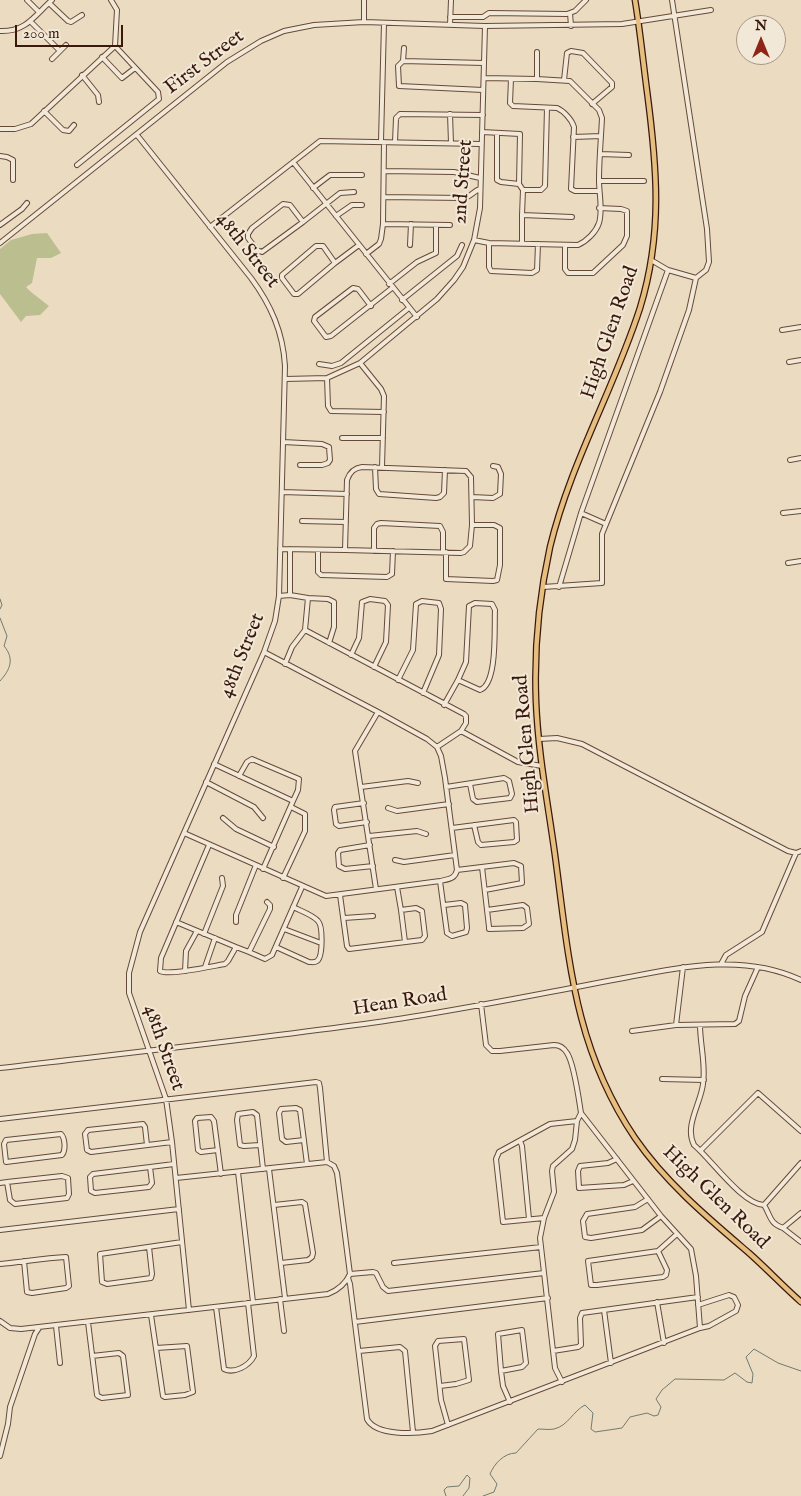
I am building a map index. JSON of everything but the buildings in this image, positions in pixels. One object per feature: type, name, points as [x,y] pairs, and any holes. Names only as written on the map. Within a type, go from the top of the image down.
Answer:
[{"type":"main road","name":"High Glen Road","points":[[635,0],[654,134],[657,178],[656,215],[651,260],[635,322],[563,504],[549,550],[535,661],[536,703],[542,766],[574,988],[585,1035],[602,1078],[619,1113],[644,1151],[666,1177],[801,1302]]},
{"type":"street","points":[[27,0],[39,12]]},
{"type":"street","points":[[0,129],[15,129],[26,126],[115,46],[117,7],[110,0]]},
{"type":"street","points":[[364,0],[364,22]]},
{"type":"street","points":[[450,25],[451,0]]},
{"type":"street","points":[[450,17],[482,17],[489,12],[570,14],[586,0]]},
{"type":"street","points":[[543,587],[602,583],[602,534],[660,392],[689,310],[696,278],[706,270],[709,262],[672,0]]},
{"type":"street","points":[[0,31],[15,30],[23,27],[50,2],[68,22],[82,15]]},
{"type":"street","name":"First Street","points":[[0,243],[227,62],[261,40],[290,29],[314,24],[364,22],[485,26],[571,26],[639,22],[711,10]]},
{"type":"street","points":[[570,14],[571,26]]},
{"type":"street","points":[[30,21],[60,51]]},
{"type":"street","points":[[366,254],[380,241],[383,224],[384,23]]},
{"type":"street","name":"2nd Street","points":[[285,379],[327,378],[360,363],[437,300],[454,280],[466,261],[474,240],[478,220],[485,26]]},
{"type":"street","points":[[52,59],[66,45]]},
{"type":"street","points":[[77,165],[159,99],[158,92],[115,46]]},
{"type":"street","points":[[404,48],[402,61],[398,66],[397,83],[401,87],[483,90]]},
{"type":"street","points":[[537,52],[537,79]]},
{"type":"street","points":[[564,80],[567,53],[585,54],[612,82],[612,86],[592,104]]},
{"type":"street","points":[[102,58],[122,78],[135,68]]},
{"type":"street","points":[[402,61],[484,63]]},
{"type":"street","points":[[82,75],[98,95],[100,102]]},
{"type":"street","points":[[474,240],[490,243],[580,244],[590,236],[598,224],[599,208],[601,115],[599,110],[573,83],[564,80],[484,78]]},
{"type":"street","points":[[511,79],[510,103],[513,106],[557,108],[562,110],[573,124],[571,189],[575,191],[599,191]]},
{"type":"street","points":[[523,190],[541,190],[545,188],[547,108]]},
{"type":"street","points":[[44,111],[63,130],[69,130],[74,125]]},
{"type":"street","points":[[450,114],[451,143]]},
{"type":"street","points":[[395,142],[397,115],[482,115]]},
{"type":"street","points":[[482,132],[518,133],[520,135],[519,184],[523,190],[522,243]]},
{"type":"street","points":[[498,133],[497,180],[519,184]]},
{"type":"street","name":"48th Street","points":[[137,135],[259,288],[273,312],[283,344],[285,379],[279,596],[275,620],[264,652],[140,932],[129,973],[129,993],[166,1099],[189,1310]]},
{"type":"street","points":[[573,137],[601,136]]},
{"type":"street","points":[[210,227],[320,142],[383,141],[481,144]]},
{"type":"street","points":[[600,154],[629,156]]},
{"type":"street","points":[[0,156],[13,160],[13,180]]},
{"type":"street","points":[[293,162],[417,317]]},
{"type":"street","points":[[384,170],[454,172],[480,178]]},
{"type":"street","points":[[313,188],[330,175],[362,175]]},
{"type":"street","points":[[599,180],[644,181]]},
{"type":"street","points":[[384,197],[468,198],[476,190],[480,189]]},
{"type":"street","points":[[303,222],[290,205],[284,204],[252,228],[248,238],[257,250],[262,252],[303,222],[342,192],[354,192]]},
{"type":"street","points":[[0,225],[27,202]]},
{"type":"street","points":[[336,216],[352,205],[362,205]]},
{"type":"street","points":[[565,245],[565,269],[568,273],[587,274],[596,271],[623,245],[628,234],[627,212],[621,209],[599,208]]},
{"type":"street","points":[[522,215],[572,217]]},
{"type":"street","points":[[383,224],[450,226]]},
{"type":"street","points":[[410,245],[411,224]]},
{"type":"street","points":[[389,284],[417,262],[436,254],[436,226]]},
{"type":"street","points":[[490,243],[490,268],[492,271],[532,273],[537,270],[538,244]]},
{"type":"street","points":[[335,263],[323,246],[318,245],[281,276],[294,294],[298,294],[359,245]]},
{"type":"street","points":[[402,300],[457,256],[462,245]]},
{"type":"street","points":[[651,260],[668,270],[696,278]]},
{"type":"street","points":[[559,587],[581,513],[668,270]]},
{"type":"street","points":[[371,306],[358,289],[353,288],[315,316],[314,322],[324,335],[328,337],[371,306],[392,288]]},
{"type":"street","points":[[318,364],[332,366],[341,363],[409,308]]},
{"type":"street","points":[[782,330],[801,327]]},
{"type":"street","points":[[788,362],[801,360]]},
{"type":"street","points":[[360,363],[383,392],[382,467]]},
{"type":"street","points":[[327,378],[328,406],[331,411],[384,412]]},
{"type":"street","points":[[342,438],[383,438]]},
{"type":"street","points":[[283,442],[322,444],[329,447],[330,460],[328,463],[322,465],[300,465]]},
{"type":"street","points":[[790,460],[801,458]]},
{"type":"street","points":[[472,497],[496,498],[500,494],[501,471],[498,467],[493,466]]},
{"type":"street","points":[[280,549],[460,553],[468,549],[471,542],[471,477],[461,470],[382,467],[362,467],[353,470],[347,480],[345,550]]},
{"type":"street","points":[[375,467],[376,489],[380,494],[436,498],[444,493],[445,470]]},
{"type":"street","points":[[282,492],[347,494]]},
{"type":"street","points":[[783,513],[801,511]]},
{"type":"street","points":[[581,513],[606,524]]},
{"type":"street","points":[[302,521],[346,522]]},
{"type":"street","points":[[374,551],[374,528],[377,524],[440,526],[443,532],[446,579],[497,580],[500,565],[500,528],[494,525],[472,525]]},
{"type":"street","points":[[290,549],[290,595]]},
{"type":"street","points":[[318,550],[318,572],[320,575],[387,577],[392,574],[393,551]]},
{"type":"street","points":[[788,563],[801,561]]},
{"type":"street","points":[[279,596],[290,595],[328,599],[334,602],[334,627],[329,643]]},
{"type":"street","points":[[285,664],[292,648],[305,630],[308,598]]},
{"type":"street","points":[[351,655],[359,638],[362,602],[370,599],[385,601],[388,605],[386,642],[374,667]]},
{"type":"street","points":[[398,680],[413,650],[416,604],[422,601],[439,603],[441,609],[440,651],[423,693]]},
{"type":"street","points":[[444,705],[466,662],[469,606],[475,603],[492,604],[495,610],[493,666],[486,688],[480,690],[458,680]]},
{"type":"street","points":[[305,630],[466,716],[466,723],[461,731],[437,747]]},
{"type":"street","points":[[184,833],[302,887],[326,896],[440,881],[454,877],[457,870],[452,828],[441,756],[437,747],[427,739],[378,712],[264,652]]},
{"type":"street","points":[[376,890],[356,751],[378,712]]},
{"type":"street","points":[[461,731],[518,762],[542,766]]},
{"type":"street","points":[[539,739],[557,738],[582,744],[788,851],[796,853],[801,851]]},
{"type":"street","points":[[239,776],[247,762],[252,759],[299,779],[298,790],[263,869]]},
{"type":"street","points":[[214,764],[293,801]]},
{"type":"street","points":[[446,787],[504,778],[510,782],[512,794],[510,798],[476,802],[473,799],[470,784]]},
{"type":"street","points":[[361,787],[408,781],[418,783]]},
{"type":"street","points":[[206,782],[254,807],[263,818]]},
{"type":"street","points":[[364,803],[336,807],[334,810],[336,824],[339,826],[366,822]]},
{"type":"street","points":[[388,808],[397,811],[448,804]]},
{"type":"street","points":[[283,878],[306,825],[305,814],[290,807]]},
{"type":"street","points":[[223,818],[236,829],[274,847]]},
{"type":"street","points":[[452,828],[474,825],[514,820],[516,822],[517,840],[514,842],[481,845],[478,842],[474,825]]},
{"type":"street","points":[[369,836],[417,831],[426,834]]},
{"type":"street","points":[[209,845],[161,958],[160,971],[164,973],[185,971],[227,963],[236,947]]},
{"type":"street","points":[[370,845],[340,850],[338,853],[339,866],[344,869],[373,866]]},
{"type":"street","points":[[720,964],[726,955],[762,932],[796,853]]},
{"type":"street","points":[[395,860],[404,862],[455,856]]},
{"type":"street","points":[[457,870],[514,863],[522,866],[522,884],[485,890]]},
{"type":"street","points":[[236,922],[236,915],[256,865]]},
{"type":"street","points":[[482,867],[487,910],[490,929],[523,928],[529,924],[527,908],[523,905],[487,910]]},
{"type":"street","points":[[204,934],[223,886],[222,878]]},
{"type":"street","points":[[440,881],[448,934],[452,936],[466,932],[465,905],[461,903],[444,905]]},
{"type":"street","points":[[176,922],[265,958],[272,955],[276,948],[302,887]]},
{"type":"street","points":[[397,887],[405,942]]},
{"type":"street","points":[[340,895],[347,946],[351,950],[424,939],[423,914],[421,910],[416,908],[401,910]]},
{"type":"street","points":[[249,952],[270,909],[270,905],[267,902]]},
{"type":"street","points":[[276,948],[312,962],[320,958],[319,922],[293,907]]},
{"type":"street","points":[[344,918],[373,916]]},
{"type":"street","points":[[284,929],[321,943]]},
{"type":"street","points":[[185,971],[186,951],[197,930]]},
{"type":"street","points":[[206,967],[215,938]]},
{"type":"street","name":"Hean Road","points":[[0,1068],[358,1025],[574,988],[683,967],[720,964],[758,966],[785,973],[801,980]]},
{"type":"street","points":[[632,1031],[676,1025],[735,1024],[739,1021],[745,996],[758,966]]},
{"type":"street","points":[[676,1025],[683,967]]},
{"type":"street","points":[[480,1004],[486,1045],[492,1051],[500,1052],[559,1045],[566,1051],[579,1096],[580,1113],[577,1120],[575,1140],[572,1149],[553,1166],[554,1192],[544,1218],[540,1238],[555,1368],[562,1382]]},
{"type":"street","points":[[700,1025],[704,1080],[690,1134],[694,1145],[701,1150],[726,1178],[753,1203],[764,1206]]},
{"type":"street","points":[[662,1079],[704,1080]]},
{"type":"street","points":[[0,1119],[316,1082],[320,1088],[328,1162]]},
{"type":"street","points":[[701,1150],[758,1093],[801,1131]]},
{"type":"street","points":[[304,1140],[286,1142],[282,1139],[279,1113],[281,1109],[296,1108],[300,1110],[304,1140],[307,1164]]},
{"type":"street","points":[[260,1144],[240,1145],[238,1114],[253,1112],[257,1115],[263,1169]]},
{"type":"street","points":[[580,1113],[661,1216],[690,1249],[698,1297],[700,1328]]},
{"type":"street","points":[[218,1150],[201,1152],[198,1150],[195,1121],[197,1118],[211,1117],[214,1120],[218,1150],[221,1174]]},
{"type":"street","points":[[544,1218],[503,1222],[496,1159],[499,1152],[550,1124],[577,1120]]},
{"type":"street","points":[[147,1145],[145,1126],[143,1124],[88,1130],[85,1134],[87,1150],[90,1152],[172,1142]]},
{"type":"street","points":[[0,1162],[6,1162],[62,1155],[64,1151],[63,1136],[59,1134],[6,1140],[4,1144],[6,1162]]},
{"type":"street","points":[[520,1141],[529,1219]]},
{"type":"street","points":[[617,1159],[608,1163],[580,1166],[578,1171],[579,1188],[624,1185],[634,1181]]},
{"type":"street","points":[[176,1178],[328,1162],[334,1166],[337,1173],[366,1414],[369,1422],[378,1429],[386,1431],[432,1431],[709,1326],[738,1309],[738,1304],[734,1297],[729,1295],[698,1305]]},
{"type":"street","points":[[764,1206],[801,1163]]},
{"type":"street","points":[[150,1167],[152,1183],[149,1187],[95,1194],[91,1191],[90,1177],[93,1174],[174,1164]]},
{"type":"street","points":[[269,1168],[281,1263],[284,1332]]},
{"type":"street","points":[[216,1307],[224,1369],[227,1371],[241,1368],[252,1360],[254,1356],[251,1302],[238,1172]]},
{"type":"street","points":[[0,1183],[8,1182],[66,1177],[68,1178],[69,1196],[15,1204],[10,1200],[8,1182]]},
{"type":"street","points":[[648,1199],[635,1207],[587,1214],[583,1221],[585,1237],[591,1238],[642,1230],[661,1216]]},
{"type":"street","points":[[274,1205],[302,1202],[305,1204],[313,1253],[312,1257],[308,1260],[281,1263]]},
{"type":"street","points":[[764,1206],[769,1218],[801,1242]]},
{"type":"street","points":[[0,1230],[178,1209]]},
{"type":"street","points":[[783,1228],[801,1213]]},
{"type":"street","points":[[658,1251],[667,1270],[666,1275],[663,1277],[597,1285],[590,1282],[588,1261],[658,1251],[677,1234]]},
{"type":"street","points":[[149,1247],[151,1278],[103,1283],[99,1254],[182,1242]]},
{"type":"street","points":[[394,1263],[541,1247]]},
{"type":"street","points":[[0,1264],[24,1261],[66,1257],[69,1286],[49,1291],[27,1292],[24,1261]]},
{"type":"street","points":[[0,1321],[15,1329],[39,1328],[328,1294],[336,1290],[349,1276],[373,1272],[378,1276],[385,1290],[392,1291],[544,1273]]},
{"type":"street","points":[[553,1351],[580,1346],[582,1343],[580,1314],[585,1312],[698,1297]]},
{"type":"street","points":[[356,1322],[548,1298]]},
{"type":"street","points":[[657,1302],[664,1343]]},
{"type":"street","points":[[604,1310],[611,1363]]},
{"type":"street","points":[[151,1315],[163,1396],[185,1395],[193,1392],[187,1346],[156,1348]]},
{"type":"street","points":[[88,1322],[92,1356],[98,1396],[102,1398],[128,1395],[123,1356],[119,1353],[92,1356]]},
{"type":"street","points":[[56,1326],[60,1363]]},
{"type":"street","points":[[0,1456],[15,1388],[32,1341],[39,1328]]},
{"type":"street","points":[[502,1372],[522,1367],[526,1363],[522,1330],[498,1334],[503,1386],[510,1402]]},
{"type":"street","points":[[440,1386],[470,1380],[464,1339],[438,1341],[435,1343],[441,1400],[448,1425]]},
{"type":"street","points":[[359,1351],[403,1348],[405,1351],[413,1432]]},
{"type":"green space","points":[[47,233],[61,253],[51,258],[37,258],[32,283],[26,287],[49,306],[40,315],[26,316],[21,322],[0,294],[0,249],[11,240],[32,234]]},
{"type":"waterway","points":[[0,599],[2,605],[0,609]]},
{"type":"waterway","points":[[0,618],[7,636],[4,646],[10,660],[9,669],[0,681]]},
{"type":"waterway","points":[[483,1496],[494,1492],[497,1484],[490,1474],[500,1460],[507,1455],[516,1453],[538,1429],[552,1429],[563,1425],[585,1405],[593,1413],[591,1429],[595,1432],[622,1428],[630,1417],[647,1413],[654,1416],[658,1415],[661,1407],[656,1399],[662,1390],[675,1379],[724,1380],[735,1373],[747,1382],[752,1383],[753,1374],[746,1357],[754,1349],[778,1363],[801,1371]]},
{"type":"waterway","points":[[446,1496],[444,1490],[447,1487],[459,1486],[467,1475],[470,1478],[469,1488],[463,1496]]}]
